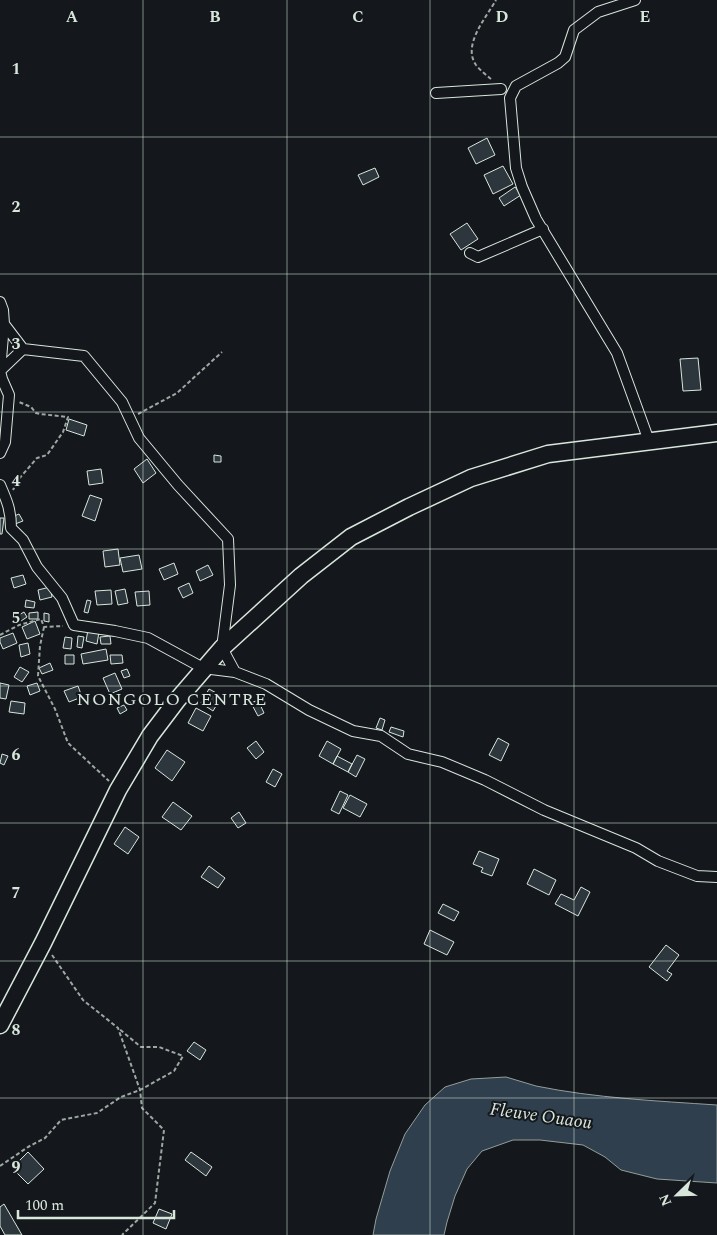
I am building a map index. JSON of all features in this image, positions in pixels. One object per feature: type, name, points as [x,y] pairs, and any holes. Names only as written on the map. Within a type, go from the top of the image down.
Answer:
[{"type":"highway","points":[[0,1025],[43,943],[118,790],[150,736],[203,668],[222,648],[301,576],[351,537],[408,507],[471,478],[548,454],[717,433]]},
{"type":"street","points":[[635,0],[598,12],[574,30],[565,57],[558,63],[516,86],[510,98],[516,168],[522,187],[536,219],[617,353],[649,441]]},
{"type":"street","points":[[436,93],[501,89]]},
{"type":"street","points":[[470,253],[478,257],[543,230]]},
{"type":"street","points":[[0,302],[3,310],[4,324],[0,371],[9,395],[5,442],[0,453]]},
{"type":"street","points":[[4,324],[23,349],[84,356],[122,402],[139,438],[178,486],[228,539],[230,585],[222,648],[235,672]]},
{"type":"street","points":[[0,371],[23,349]]},
{"type":"street","points":[[0,485],[11,513],[11,528],[23,540],[37,567],[62,598],[74,624],[148,638],[203,668],[235,672],[266,684],[309,710],[353,731],[381,736],[408,754],[442,762],[485,780],[544,810],[636,848],[658,861],[696,876],[717,877]]},
{"type":"path","points":[[496,0],[478,29],[471,49],[476,64],[501,89]]},
{"type":"path","points":[[130,419],[177,392],[222,352]]},
{"type":"path","points":[[8,502],[18,480],[37,458],[47,455],[63,432],[68,417],[36,413],[31,406],[23,404],[9,395]]},
{"type":"path","points":[[0,635],[19,625],[41,619],[44,627],[40,646],[38,676],[55,708],[68,743],[118,790]]},
{"type":"path","points":[[44,627],[74,624]]},
{"type":"path","points":[[0,1166],[45,1138],[61,1120],[97,1113],[121,1097],[140,1090],[174,1071],[182,1056],[159,1047],[142,1048],[83,1000],[43,943]]},
{"type":"path","points":[[118,1028],[140,1090],[142,1108],[164,1130],[155,1203],[122,1235]]},
{"type":"water","name":"Fleuve Ouaou","points":[[506,1077],[558,1090],[626,1098],[717,1105],[717,1183],[657,1179],[621,1170],[605,1157],[583,1145],[540,1140],[513,1140],[482,1151],[467,1169],[455,1196],[444,1235],[373,1235],[390,1171],[405,1134],[425,1105],[445,1087],[471,1079]]},
{"type":"building","points":[[487,138],[495,155],[476,164],[468,148]]},
{"type":"building","points":[[503,166],[513,184],[493,194],[484,175]]},
{"type":"building","points":[[375,168],[379,177],[363,185],[358,175]]},
{"type":"building","points":[[515,187],[521,195],[504,206],[499,198]]},
{"type":"building","points":[[467,223],[478,239],[461,250],[450,234]]},
{"type":"building","points":[[698,358],[701,390],[683,391],[680,359]]},
{"type":"building","points":[[69,419],[87,425],[84,436],[66,430]]},
{"type":"building","points":[[214,455],[221,456],[221,462],[214,462]]},
{"type":"building","points":[[147,459],[156,473],[143,483],[134,469]]},
{"type":"building","points":[[101,469],[103,483],[89,485],[87,471]]},
{"type":"building","points":[[90,495],[102,499],[95,521],[82,516]]},
{"type":"building","points":[[19,514],[23,521],[15,524],[12,517]]},
{"type":"building","points":[[0,518],[4,518],[2,534],[0,534]]},
{"type":"building","points":[[118,549],[120,565],[105,567],[103,551]]},
{"type":"building","points":[[139,555],[142,569],[123,572],[120,558]]},
{"type":"building","points":[[174,563],[178,574],[164,580],[159,569]]},
{"type":"building","points":[[208,565],[213,575],[200,581],[196,571]]},
{"type":"building","points":[[23,575],[26,584],[14,588],[11,578]]},
{"type":"building","points":[[189,583],[193,593],[183,598],[178,588]]},
{"type":"building","points":[[50,587],[52,597],[40,600],[38,590]]},
{"type":"building","points":[[125,589],[128,603],[118,605],[115,591]]},
{"type":"building","points":[[111,590],[112,604],[97,605],[95,591]]},
{"type":"building","points":[[149,591],[150,605],[137,606],[135,592]]},
{"type":"building","points":[[26,600],[35,602],[34,608],[25,607]]},
{"type":"building","points":[[87,600],[91,601],[88,613],[84,612]]},
{"type":"building","points":[[24,612],[27,617],[21,621],[17,616]]},
{"type":"building","points":[[38,612],[38,619],[29,619],[29,613]]},
{"type":"building","points":[[44,613],[49,614],[49,622],[44,621]]},
{"type":"building","points":[[35,621],[40,634],[27,639],[22,627]]},
{"type":"building","points":[[88,630],[99,632],[97,644],[86,641]]},
{"type":"building","points":[[13,633],[17,643],[3,649],[0,638]]},
{"type":"building","points":[[78,636],[84,637],[82,648],[77,647]]},
{"type":"building","points":[[110,636],[111,644],[101,644],[100,637]]},
{"type":"building","points":[[65,637],[72,638],[71,649],[63,648]]},
{"type":"building","points":[[28,643],[30,654],[21,657],[19,645]]},
{"type":"building","points":[[106,649],[108,660],[83,664],[81,654]]},
{"type":"building","points":[[65,655],[74,655],[74,664],[65,664]]},
{"type":"building","points":[[110,655],[122,655],[123,663],[111,664]]},
{"type":"building","points":[[50,663],[53,670],[42,674],[39,668]]},
{"type":"building","points":[[20,667],[29,672],[22,682],[14,677]]},
{"type":"building","points":[[127,669],[130,676],[124,678],[121,671]]},
{"type":"building","points":[[115,673],[122,689],[110,694],[103,678]]},
{"type":"building","points":[[0,683],[9,685],[6,699],[0,698]]},
{"type":"building","points":[[37,683],[40,691],[30,695],[27,686]]},
{"type":"building","points":[[78,686],[82,697],[69,702],[64,691]]},
{"type":"building","points":[[209,689],[222,696],[213,711],[201,703]]},
{"type":"building","points":[[258,700],[264,713],[258,716],[251,703]]},
{"type":"building","points":[[11,701],[25,703],[24,714],[9,712]]},
{"type":"building","points":[[124,705],[127,710],[120,714],[117,708]]},
{"type":"building","points":[[196,708],[211,716],[203,731],[188,723]]},
{"type":"building","points":[[380,718],[385,720],[382,730],[376,728]]},
{"type":"building","points":[[391,727],[404,731],[403,737],[389,732]]},
{"type":"building","points":[[498,738],[509,744],[501,761],[489,755]]},
{"type":"building","points":[[256,741],[264,752],[256,759],[247,748]]},
{"type":"building","points":[[327,741],[341,749],[333,764],[319,756]]},
{"type":"building","points":[[167,750],[185,762],[172,781],[155,768]]},
{"type":"building","points":[[2,754],[8,756],[4,765],[0,763]]},
{"type":"building","points":[[357,755],[365,759],[356,777],[348,772]]},
{"type":"building","points":[[337,756],[352,764],[348,772],[333,764]]},
{"type":"building","points":[[273,769],[282,774],[275,787],[266,782]]},
{"type":"building","points":[[340,791],[348,795],[339,814],[331,810]]},
{"type":"building","points":[[350,795],[367,804],[360,817],[343,808]]},
{"type":"building","points":[[173,802],[192,816],[181,830],[162,817]]},
{"type":"building","points":[[239,812],[246,823],[238,828],[231,818]]},
{"type":"building","points":[[125,827],[139,837],[128,854],[114,844]]},
{"type":"building","points":[[479,851],[499,859],[492,876],[481,872],[483,868],[473,864]]},
{"type":"building","points":[[209,866],[225,878],[218,888],[201,877]]},
{"type":"building","points":[[534,869],[556,880],[549,895],[527,884]]},
{"type":"building","points":[[581,887],[590,892],[578,916],[555,904],[561,894],[574,900]]},
{"type":"building","points":[[443,904],[459,912],[454,921],[438,913]]},
{"type":"building","points":[[430,930],[454,942],[447,955],[424,944]]},
{"type":"building","points":[[666,945],[679,955],[667,971],[672,974],[667,981],[649,967]]},
{"type":"building","points":[[194,1042],[206,1050],[200,1060],[187,1051]]},
{"type":"building","points":[[28,1152],[44,1169],[28,1184],[12,1168]]},
{"type":"building","points":[[191,1152],[212,1167],[206,1176],[185,1160]]},
{"type":"building","points":[[4,1204],[22,1235],[5,1235],[0,1226],[0,1207]]},
{"type":"building","points":[[159,1209],[172,1214],[166,1229],[153,1223]]},
{"type":"district","name":"NONGOLO CENTRE","points":[[172,699]]}]
